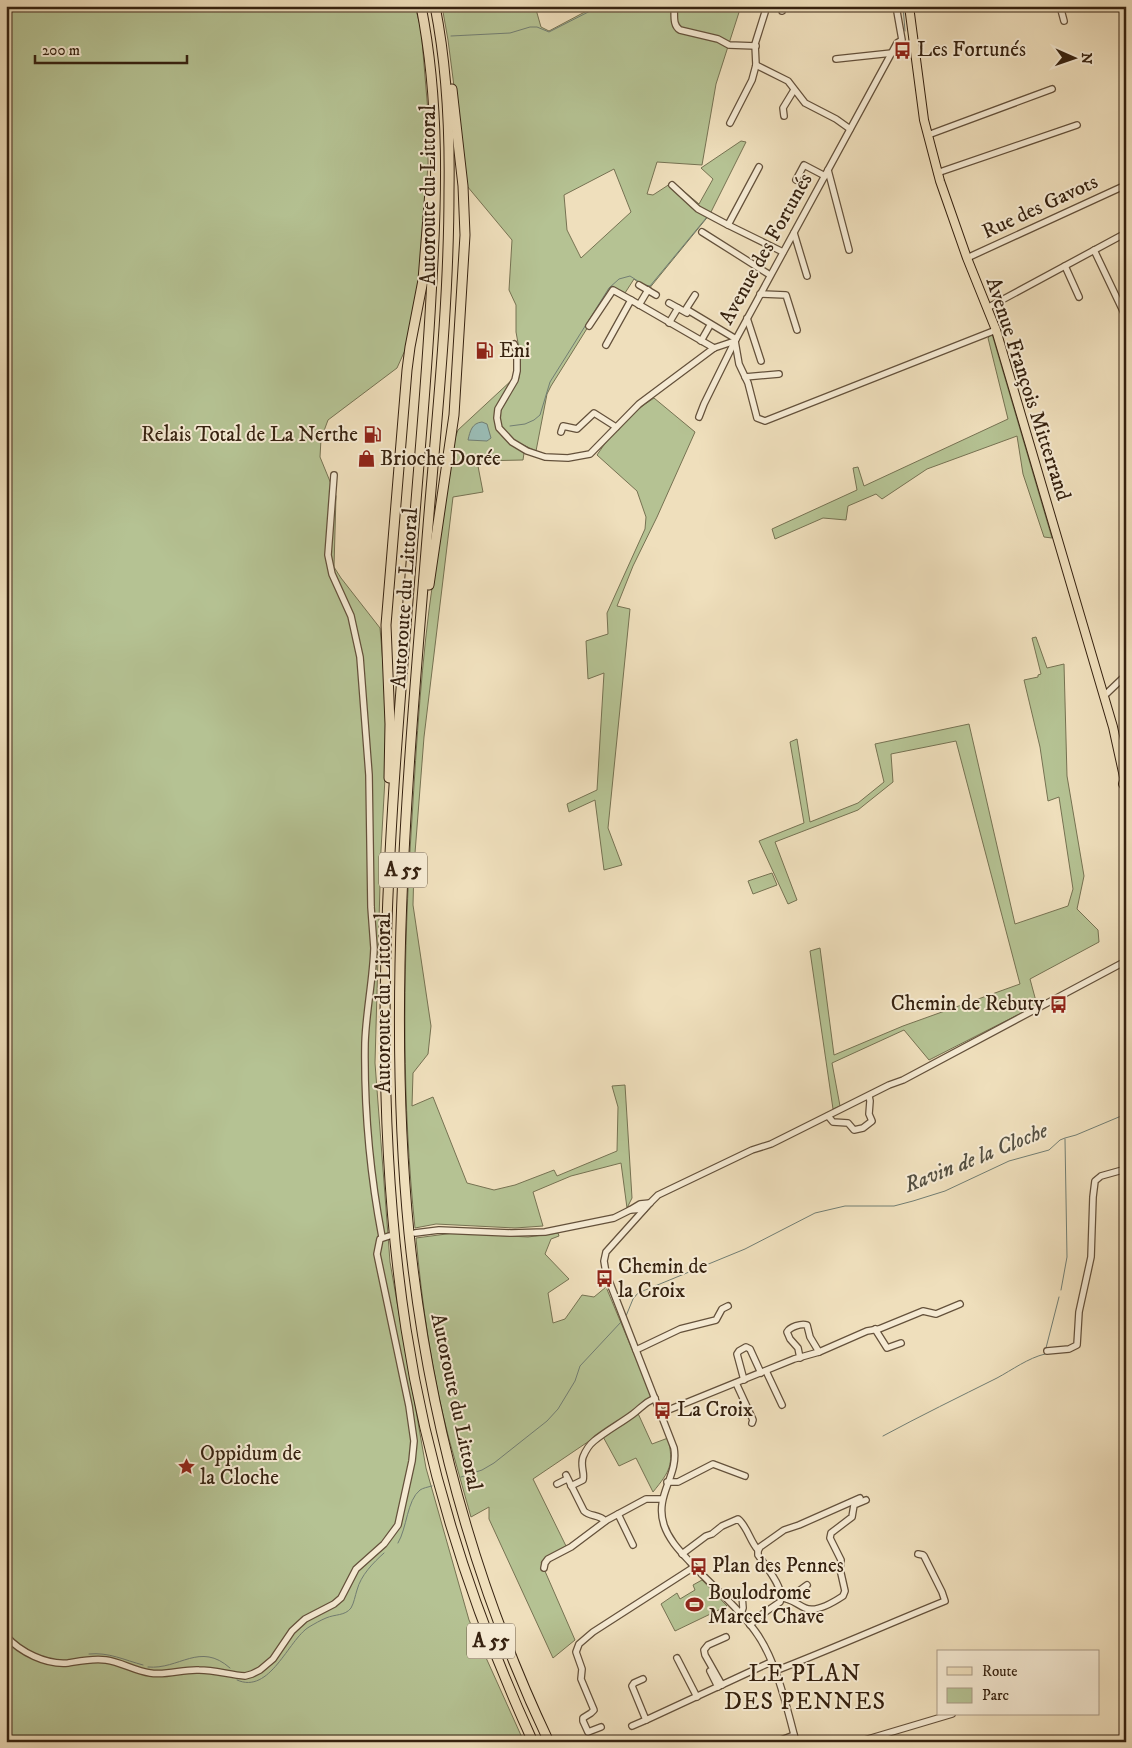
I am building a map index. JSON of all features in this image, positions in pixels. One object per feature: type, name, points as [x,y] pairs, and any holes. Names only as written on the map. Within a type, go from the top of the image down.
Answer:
[{"type":"highway","name":"Autoroute du Littoral","points":[[421,6],[430,64],[436,184],[428,354],[401,684],[387,908],[385,1042],[388,1137],[395,1232],[406,1330],[426,1430],[465,1570],[504,1676],[534,1742]]},
{"type":"highway","name":"Autoroute du Littoral","points":[[435,6],[448,110],[448,258],[411,740],[402,908],[400,1041],[402,1138],[408,1223],[421,1327],[438,1418],[466,1526],[494,1612],[516,1669],[549,1742]]},
{"type":"highway","points":[[411,740],[430,576],[454,415],[465,234],[462,178],[439,6]]},
{"type":"highway","points":[[387,908],[390,724],[386,624],[407,370],[425,258],[433,108]]},
{"type":"main road","name":"Avenue François Mitterrand","points":[[908,6],[928,135],[937,173],[967,258],[996,330],[1113,727]]},
{"type":"main road","points":[[1113,727],[1126,758]]},
{"type":"main road","points":[[1113,727],[1125,776],[1123,784],[1126,789]]},
{"type":"street","points":[[674,6],[674,22],[680,30],[718,39],[728,45],[756,46]]},
{"type":"street","points":[[730,123],[752,80],[756,65],[756,46],[767,6]]},
{"type":"street","points":[[791,6],[798,6]]},
{"type":"street","name":"Avenue des Fortunés","points":[[896,6],[902,40],[897,43],[735,340],[739,364],[745,377],[757,418],[765,421],[996,330]]},
{"type":"street","points":[[1060,6],[1064,21]]},
{"type":"street","points":[[836,59],[892,53]]},
{"type":"street","points":[[756,65],[788,81],[805,103],[836,119],[850,129]]},
{"type":"street","points":[[928,135],[1052,89]]},
{"type":"street","points":[[784,116],[783,108],[794,90]]},
{"type":"street","points":[[937,173],[1078,125]]},
{"type":"street","points":[[796,180],[804,165],[826,173],[849,250]]},
{"type":"street","points":[[728,225],[759,167]]},
{"type":"street","points":[[672,185],[698,209],[783,252]]},
{"type":"street","name":"Rue des Gavots","points":[[967,258],[1126,185]]},
{"type":"street","points":[[702,232],[770,275]]},
{"type":"street","points":[[794,233],[807,276]]},
{"type":"street","points":[[987,308],[1126,233]]},
{"type":"street","points":[[1094,250],[1124,313],[1126,312]]},
{"type":"street","points":[[1065,266],[1079,298]]},
{"type":"street","points":[[639,285],[656,295]]},
{"type":"street","points":[[589,326],[613,290],[714,348]]},
{"type":"street","points":[[639,305],[648,290]]},
{"type":"street","points":[[694,294],[686,309],[735,340]]},
{"type":"street","points":[[760,294],[786,295],[796,330]]},
{"type":"street","points":[[606,345],[631,300]]},
{"type":"street","points":[[669,303],[687,314]]},
{"type":"street","points":[[669,322],[678,308]]},
{"type":"street","points":[[747,318],[761,361]]},
{"type":"street","points":[[700,322],[717,332]]},
{"type":"street","points":[[701,341],[709,327]]},
{"type":"street","points":[[514,344],[517,365],[515,380],[498,409],[497,418],[501,432],[512,442],[539,456],[568,458],[590,454],[640,404],[714,348],[735,340]]},
{"type":"street","points":[[699,417],[735,340]]},
{"type":"street","points":[[745,377],[779,374]]},
{"type":"street","points":[[561,432],[563,426],[577,429],[594,413],[616,427]]},
{"type":"street","points":[[6,1636],[23,1650],[36,1657],[53,1662],[105,1660],[158,1674],[199,1670],[245,1676],[260,1670],[277,1654],[299,1623],[310,1615],[334,1604],[341,1598],[356,1569],[384,1544],[398,1525],[412,1461],[414,1441],[409,1406],[377,1254],[382,1237],[370,1148],[366,1080],[366,1023],[373,974],[374,948],[367,728],[360,657],[355,629],[349,610],[332,574],[328,555],[334,475]]},
{"type":"street","points":[[1104,696],[1126,675]]},
{"type":"street","points":[[776,1742],[795,1739],[771,1662],[764,1646],[741,1614],[682,1554],[673,1543],[664,1526],[661,1512],[662,1499],[675,1463],[675,1453],[662,1413],[606,1273],[604,1261],[610,1246],[658,1195],[752,1150],[771,1144],[889,1085],[903,1080],[1126,961]]},
{"type":"street","points":[[828,1116],[833,1122],[848,1123],[854,1130],[863,1128],[872,1121],[869,1114],[869,1096]]},
{"type":"street","points":[[1046,1351],[1064,1350],[1076,1346],[1079,1312],[1091,1257],[1092,1197],[1095,1181],[1101,1176],[1126,1169]]},
{"type":"street","points":[[416,1233],[439,1230],[512,1233],[545,1232],[614,1218],[643,1203],[650,1203]]},
{"type":"street","points":[[630,1210],[644,1209]]},
{"type":"street","points":[[382,1237],[389,1236]]},
{"type":"street","points":[[662,1413],[763,1372],[819,1352],[867,1331],[923,1311],[936,1314],[960,1304]]},
{"type":"street","points":[[636,1350],[680,1329],[716,1320],[722,1309],[728,1306]]},
{"type":"street","points":[[800,1358],[798,1348],[787,1332],[789,1329],[802,1324],[807,1325],[810,1337],[819,1352]]},
{"type":"street","points":[[875,1329],[887,1348],[901,1343]]},
{"type":"street","points":[[744,1380],[737,1354],[746,1347],[750,1349],[782,1405]]},
{"type":"street","points":[[736,1383],[753,1420],[752,1424]]},
{"type":"street","points":[[571,1486],[584,1479],[581,1468],[582,1460],[594,1441],[633,1414],[644,1403],[656,1398]]},
{"type":"street","points":[[668,1482],[678,1482],[713,1464],[745,1476]]},
{"type":"street","points":[[557,1484],[566,1477],[585,1512],[600,1516],[605,1522]]},
{"type":"street","points":[[544,1568],[544,1563],[548,1558],[571,1547],[618,1514],[646,1499],[662,1499]]},
{"type":"street","points":[[682,1554],[706,1536],[738,1519],[742,1522],[752,1544],[758,1550],[758,1555],[785,1598],[810,1610],[820,1608],[843,1596],[845,1590],[840,1568],[842,1560],[830,1538],[830,1533],[852,1516],[854,1505],[863,1499],[784,1530],[758,1550]]},
{"type":"street","points":[[618,1514],[633,1545]]},
{"type":"street","points":[[774,1671],[876,1631],[944,1601],[942,1592],[923,1554],[918,1554]]},
{"type":"street","points":[[601,1727],[588,1732],[582,1721],[583,1718],[594,1710],[581,1679],[582,1669],[576,1652],[577,1648],[593,1632],[694,1566]]},
{"type":"street","points":[[750,1625],[785,1598],[807,1585]]},
{"type":"street","points":[[741,1614],[744,1608],[742,1595]]},
{"type":"street","points":[[720,1686],[704,1650],[708,1645],[726,1637]]},
{"type":"street","points":[[700,1652],[720,1686]]},
{"type":"street","points":[[677,1658],[697,1696]]},
{"type":"street","points":[[632,1726],[771,1662]]},
{"type":"street","points":[[642,1679],[632,1686],[646,1720]]},
{"type":"street","points":[[858,1742],[945,1716]]},
{"type":"green space","points":[[6,6],[415,6],[421,29],[428,112],[428,164],[421,267],[406,348],[397,368],[328,420],[321,439],[320,457],[336,496],[334,567],[380,628],[388,724],[381,850],[375,1063],[390,1262],[426,1468],[469,1620],[524,1742],[6,1742]]},
{"type":"green space","points":[[442,6],[535,6],[541,27],[549,31],[596,6],[741,6],[716,84],[702,165],[657,162],[647,194],[653,195],[673,182],[699,204],[713,179],[701,168],[741,141],[746,142],[710,214],[648,290],[634,279],[625,293],[613,287],[547,394],[536,451],[517,442],[507,434],[499,423],[500,412],[519,378],[520,354],[516,332],[516,305],[509,290],[512,240],[467,186]],"holes":[[[614,169],[631,212],[581,258],[567,230],[564,195]]]},
{"type":"green space","points":[[992,334],[1052,538],[1044,537],[1023,474],[1017,436],[927,469],[882,499],[876,494],[848,506],[846,520],[823,518],[775,539],[772,529],[857,490],[853,468],[858,467],[864,486],[1008,419],[988,338]]},
{"type":"green space","points":[[513,379],[501,402],[496,421],[504,438],[524,453],[523,460],[477,461],[483,492],[453,497],[424,737],[414,866],[413,905],[431,1026],[428,1054],[413,1073],[412,1106],[433,1097],[467,1183],[494,1190],[515,1185],[554,1170],[557,1176],[617,1151],[618,1107],[612,1086],[625,1085],[632,1198],[627,1208],[621,1163],[571,1176],[533,1192],[543,1226],[515,1228],[436,1224],[415,1228],[406,1087],[405,993],[410,851],[426,640],[454,441],[458,430]]},
{"type":"green space","points":[[654,398],[695,432],[633,566],[617,606],[630,609],[608,828],[622,865],[604,870],[595,800],[569,812],[567,804],[597,790],[604,673],[588,679],[586,641],[608,634],[607,613],[645,529],[646,517],[637,491],[597,455],[622,424]]},
{"type":"green space","points":[[1036,637],[1047,668],[1064,664],[1067,776],[1084,876],[1077,909],[1098,930],[1099,942],[1030,979],[1037,1005],[929,1060],[904,1030],[832,1063],[840,1106],[833,1109],[810,951],[820,948],[834,1055],[903,1026],[1020,984],[956,741],[891,754],[893,782],[858,810],[775,842],[797,900],[788,904],[759,841],[804,823],[790,742],[797,739],[810,822],[858,803],[884,782],[875,744],[969,724],[1015,924],[1068,906],[1073,889],[1059,797],[1048,801],[1040,747],[1024,680],[1038,677],[1041,674],[1032,638]]},
{"type":"green space","points":[[772,873],[777,885],[753,894],[748,881]]},
{"type":"green space","points":[[454,1233],[528,1237],[558,1233],[559,1236],[551,1239],[545,1254],[569,1279],[548,1293],[553,1323],[565,1319],[582,1295],[594,1297],[606,1287],[652,1397],[636,1409],[652,1444],[668,1438],[671,1455],[669,1467],[667,1473],[653,1492],[636,1458],[619,1466],[601,1433],[533,1479],[566,1546],[541,1562],[575,1640],[553,1658],[489,1519],[489,1507],[471,1517],[443,1415],[428,1339],[416,1238]]},
{"type":"green space","name":"Boulodrome Marcel Chave","points":[[702,1580],[727,1606],[675,1631],[661,1604],[677,1593],[680,1599],[695,1590],[693,1585]]},
{"type":"water","points":[[482,422],[487,424],[491,438],[487,441],[468,440],[474,426]]},
{"type":"waterway","points":[[451,36],[510,33],[530,27],[537,27],[549,32],[600,6]]},
{"type":"waterway","points":[[903,6],[905,31]]},
{"type":"waterway","points":[[645,285],[650,286],[707,217]]},
{"type":"waterway","points":[[510,426],[525,424],[540,415],[550,382],[609,288],[619,279],[630,276],[641,283]]},
{"type":"waterway","name":"Ravin de la Cloche","points":[[626,1316],[633,1299],[638,1293],[745,1249],[815,1213],[845,1206],[894,1206],[945,1191],[1009,1161],[1049,1150],[1060,1140],[1126,1114]]},
{"type":"waterway","points":[[1061,1290],[1067,1257],[1065,1139]]},
{"type":"waterway","points":[[1046,1348],[1059,1297]]},
{"type":"waterway","name":"Ravin de la Cloche","points":[[461,1477],[482,1470],[494,1463],[547,1421],[558,1409],[575,1381],[580,1366],[621,1322]]},
{"type":"waterway","points":[[883,1436],[997,1378],[1026,1361],[1045,1354]]},
{"type":"waterway","name":"Ravin de la Cloche","points":[[398,1543],[412,1500],[421,1489],[432,1486]]},
{"type":"waterway","name":"Ravin de la Cloche","points":[[237,1680],[249,1683],[259,1680],[278,1664],[301,1634],[309,1627],[326,1618],[349,1611],[364,1574],[384,1553]]},
{"type":"waterway","name":"Ravin de la Cloche","points":[[89,1654],[110,1655],[143,1665]]},
{"type":"waterway","name":"Ravin de la Cloche","points":[[148,1667],[170,1665],[189,1658],[209,1657],[219,1660],[230,1668]]},
{"type":"place","name":"Les Fortunés","points":[[903,50]]},
{"type":"place","name":"Eni","points":[[485,351]]},
{"type":"place","name":"Relais Total de La Nerthe","points":[[372,435]]},
{"type":"place","name":"Brioche Dorée","points":[[366,459]]},
{"type":"place","name":"Chemin de Rebuty","points":[[1058,1004]]},
{"type":"place","name":"Chemin de la Croix","points":[[604,1279]]},
{"type":"place","name":"La Croix","points":[[663,1410]]},
{"type":"place","name":"Oppidum de la Cloche","points":[[186,1466]]},
{"type":"place","name":"Plan des Pennes","points":[[698,1566]]},
{"type":"place","name":"Boulodrome Marcel Chave","points":[[694,1605]]},
{"type":"district","name":"LE PLAN DES PENNES","points":[[805,1688]]}]
